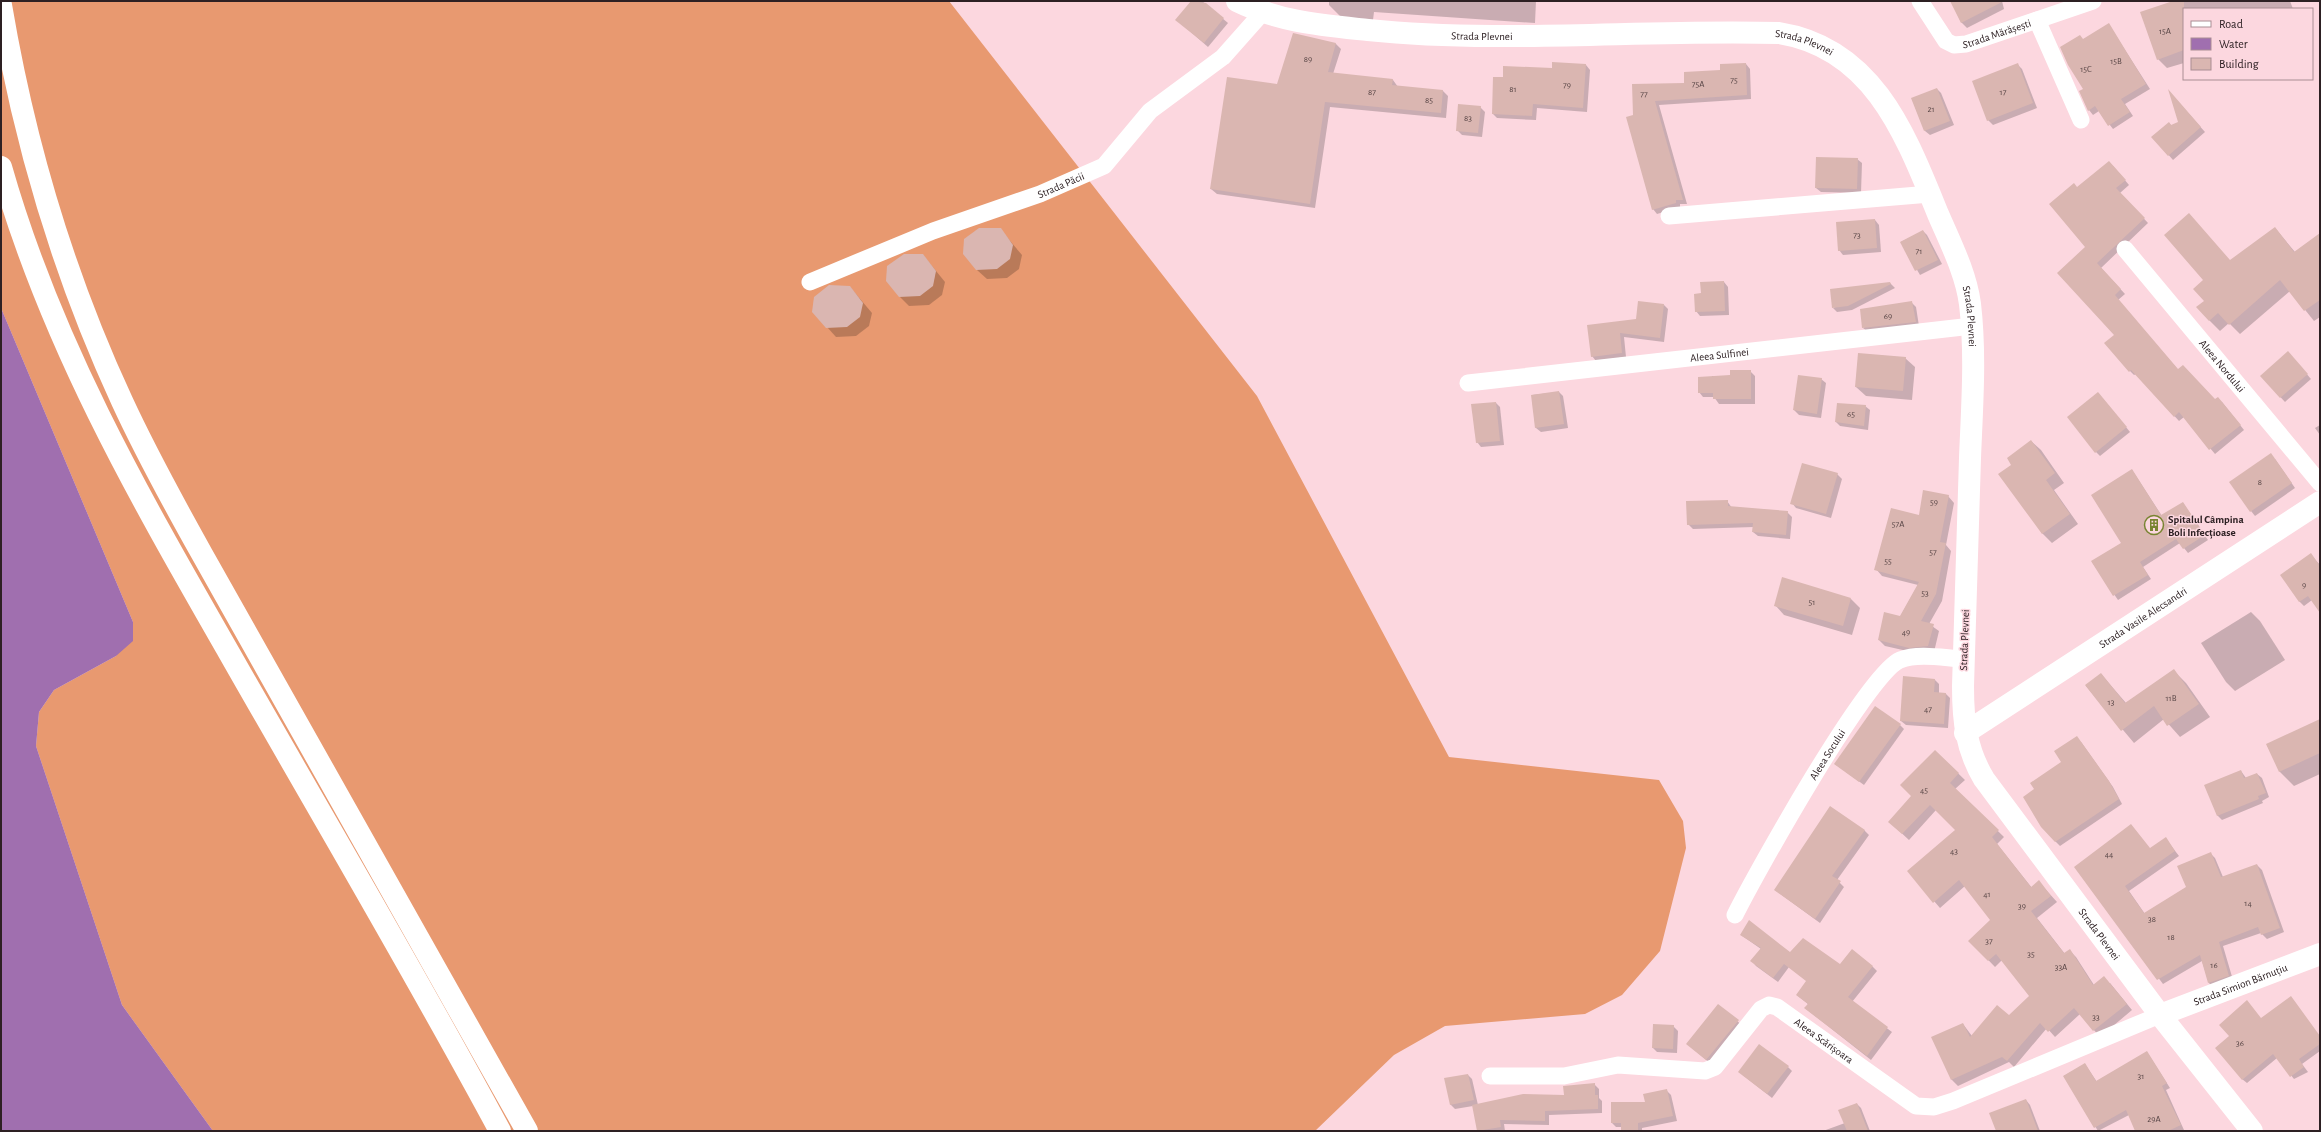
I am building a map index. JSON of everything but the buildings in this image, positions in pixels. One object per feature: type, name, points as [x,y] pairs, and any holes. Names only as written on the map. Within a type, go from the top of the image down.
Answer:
[{"type":"main road","name":"Strada Plevnei","points":[[1237,1],[1262,13],[1323,26],[1426,34],[1507,36],[1735,32],[1779,33],[1803,37],[1834,52],[1859,73],[1882,98],[1899,126],[1930,194],[1964,282],[1972,326],[1974,366],[1963,659],[1965,733],[1970,752],[1984,779],[2160,1015],[2252,1131]]},
{"type":"main road","points":[[1,5],[8,45],[42,186],[74,282],[122,400],[159,476],[202,554],[527,1131]]},
{"type":"main road","points":[[1,167],[40,284],[64,344],[98,417],[175,558],[500,1131]]},
{"type":"main road","name":"Strada Vasile Alecsandri","points":[[1965,733],[2320,502]]},
{"type":"main road","name":"Strada Simion Bărnuțiu","points":[[2160,1015],[2320,954]]},
{"type":"street","name":"Strada Mărășești","points":[[1920,1],[1941,36],[1954,45],[1966,44],[2093,1]]},
{"type":"street","name":"Strada Păcii","points":[[810,282],[933,231],[1040,194],[1104,166],[1150,111],[1222,57],[1262,13]]},
{"type":"street","points":[[2037,20],[2080,120]]},
{"type":"street","points":[[1669,216],[1930,194]]},
{"type":"street","name":"Aleea Nordului","points":[[2125,249],[2320,483]]},
{"type":"street","name":"Aleea Sulfinei","points":[[1468,383],[1972,326]]},
{"type":"street","name":"Aleea Socului","points":[[1735,915],[1810,783],[1864,698],[1888,668],[1900,660],[1919,656],[1963,659]]},
{"type":"street","name":"Aleea Scărișoara","points":[[1490,1076],[1564,1076],[1618,1065],[1705,1071],[1715,1067],[1761,1009],[1769,1005],[1777,1007],[1916,1106],[1934,1107],[1953,1101],[2160,1015]]},
{"type":"shaded area","points":[[1,1],[949,1],[1257,396],[1449,757],[1659,780],[1683,821],[1686,848],[1660,951],[1622,995],[1585,1014],[1445,1026],[1394,1055],[1315,1131],[213,1131],[122,1005],[36,746],[39,712],[54,690],[116,656],[133,622],[1,308]]},
{"type":"water","points":[[1,308],[133,622],[133,641],[116,656],[54,690],[39,712],[36,746],[122,1005],[213,1131],[1,1131]]},
{"type":"place","name":"Spitalul Câmpina Boli Infecțioase","points":[[2154,525]]}]
